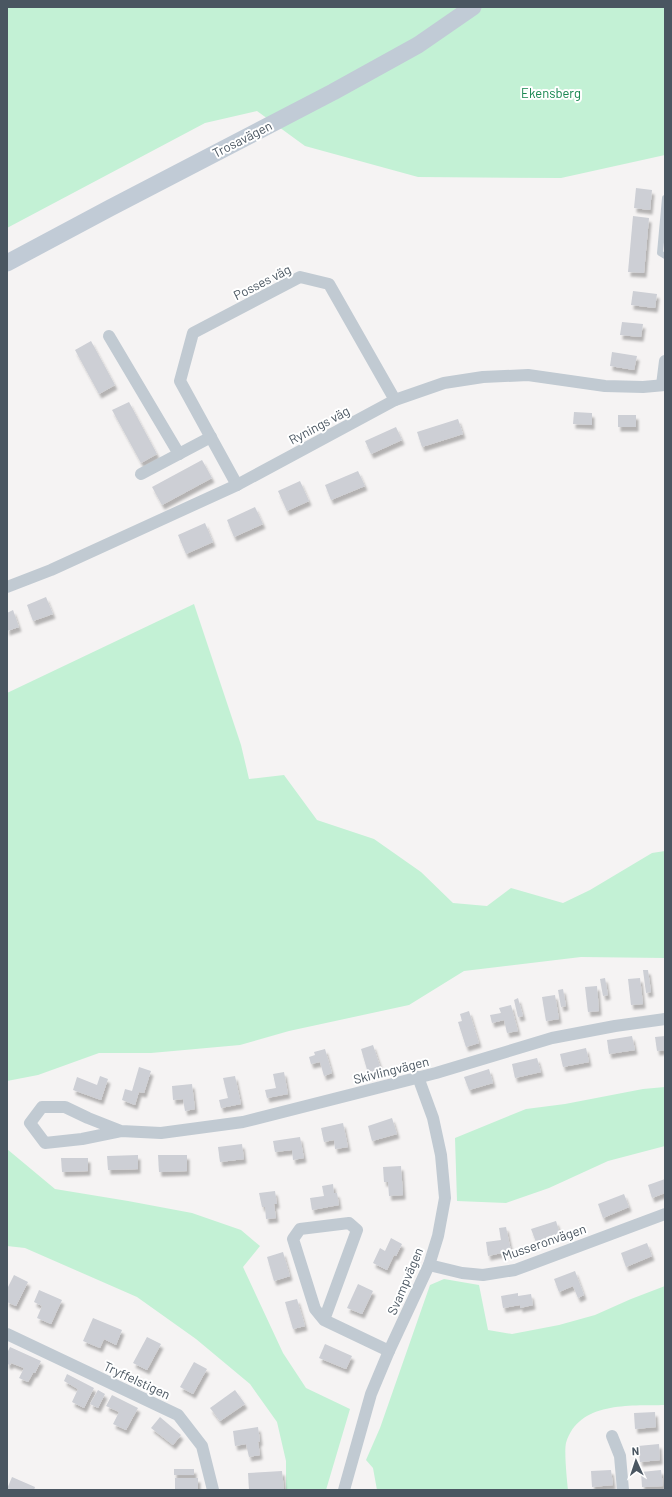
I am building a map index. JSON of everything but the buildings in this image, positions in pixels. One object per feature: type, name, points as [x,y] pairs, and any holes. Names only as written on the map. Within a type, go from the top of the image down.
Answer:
[{"type":"main road","name":"Trosavägen","points":[[7,263],[333,92],[418,45],[472,7]]},
{"type":"street","name":"Posses väg","points":[[237,485],[180,381],[193,333],[300,277],[329,284],[395,400]]},
{"type":"street","points":[[109,336],[178,454]]},
{"type":"street","points":[[663,385],[665,362]]},
{"type":"street","name":"Rynings väg","points":[[7,587],[51,570],[237,485],[395,400],[444,383],[483,377],[528,375],[605,386],[644,387],[663,385]]},
{"type":"street","points":[[142,474],[211,437]]},
{"type":"street","name":"Skivlingvägen","points":[[121,1131],[88,1118],[65,1106],[42,1107],[30,1122],[44,1143],[82,1139],[121,1131],[161,1133],[244,1122],[418,1077],[552,1038],[615,1026],[665,1019]]},
{"type":"street","name":"Svampvägen","points":[[344,1490],[371,1394],[389,1351],[430,1265],[438,1236],[445,1198],[441,1155],[433,1118],[418,1077]]},
{"type":"street","name":"Musseronvägen","points":[[430,1265],[462,1273],[483,1275],[515,1270],[665,1214]]},
{"type":"street","points":[[324,1320],[357,1230],[349,1223],[300,1229],[293,1239],[315,1309],[324,1320],[389,1351]]},
{"type":"street","name":"Tryffelstigen","points":[[7,1334],[178,1415],[202,1446],[213,1490]]},
{"type":"street","points":[[612,1436],[620,1456],[623,1490]]},
{"type":"lane","points":[[665,198],[660,253],[665,256]]},
{"type":"green space","name":"Ekensberg","points":[[7,7],[665,7],[665,155],[561,178],[418,177],[305,146],[257,111],[205,123],[7,228]]},
{"type":"green space","points":[[194,604],[241,745],[249,779],[284,775],[317,820],[374,839],[421,872],[453,903],[487,906],[511,888],[563,903],[590,890],[652,853],[665,851],[665,958],[581,957],[464,971],[409,1005],[289,1031],[240,1045],[151,1053],[99,1053],[38,1075],[7,1081],[7,693]]},
{"type":"green space","points":[[665,1087],[665,1146],[608,1161],[549,1188],[506,1203],[457,1201],[455,1138],[526,1109],[565,1104],[643,1089]]},
{"type":"green space","points":[[7,1149],[55,1189],[192,1213],[241,1230],[260,1246],[243,1267],[283,1353],[306,1388],[350,1409],[326,1490],[286,1490],[286,1461],[277,1422],[250,1384],[196,1339],[137,1297],[25,1248],[7,1246]]},
{"type":"green space","points":[[444,1279],[479,1285],[488,1330],[512,1334],[559,1325],[595,1315],[665,1286],[665,1405],[621,1406],[594,1413],[582,1419],[573,1429],[565,1447],[568,1490],[377,1490],[373,1468],[366,1460],[380,1428],[430,1285]]}]
